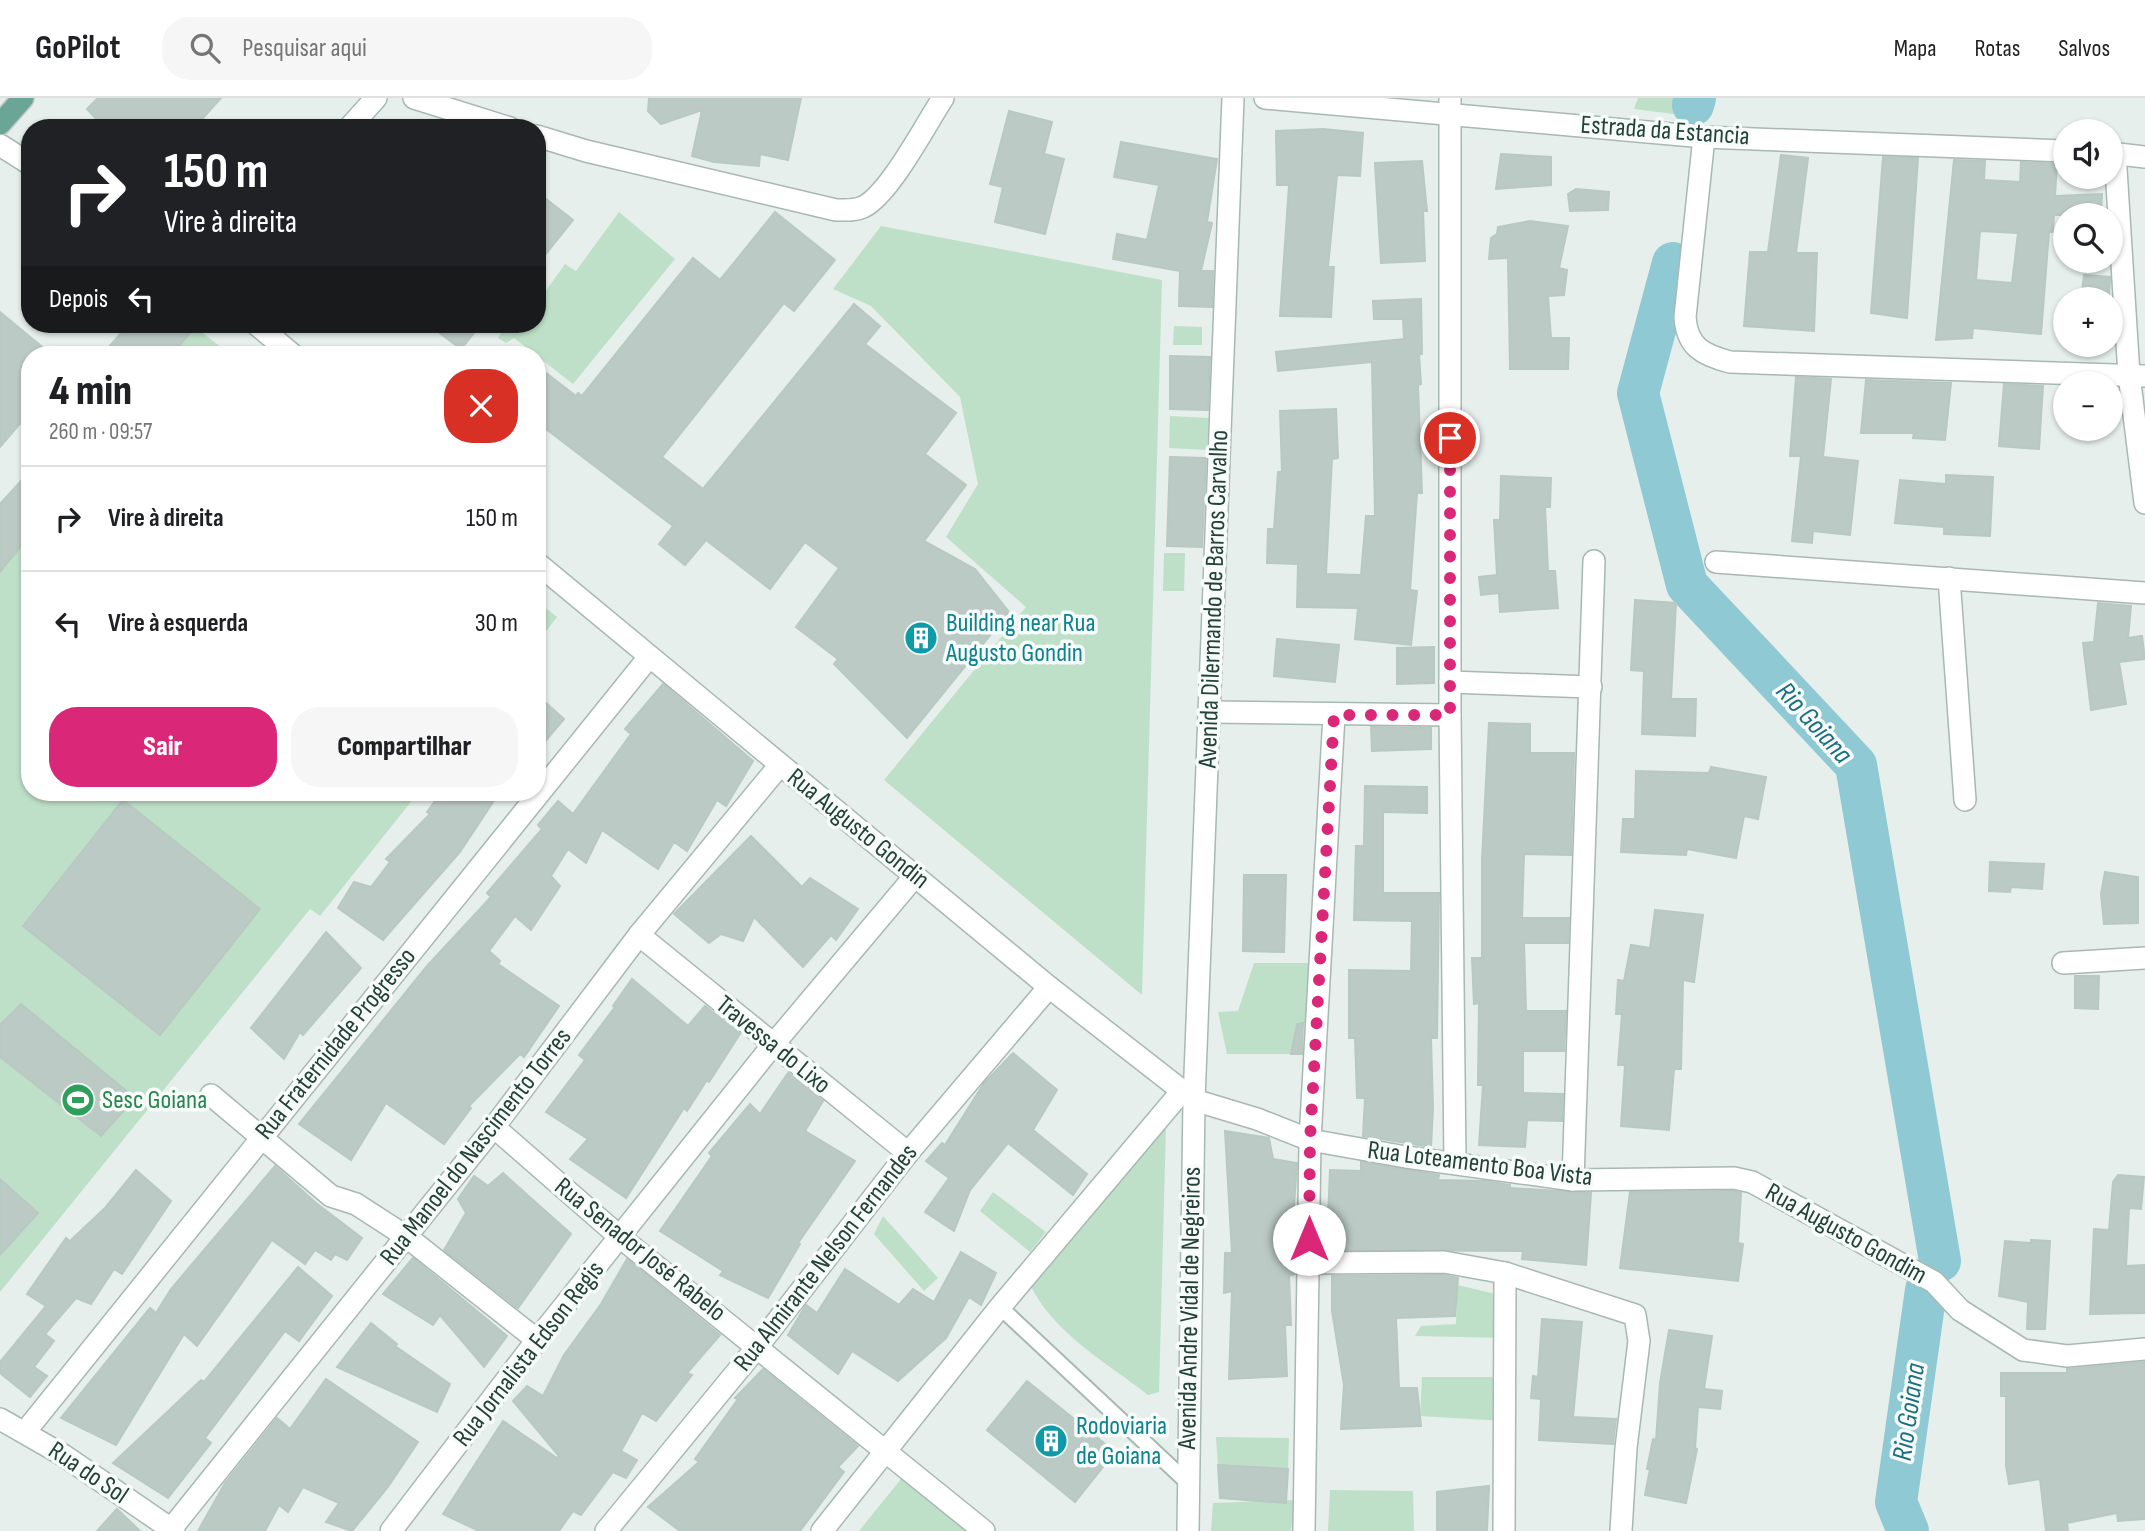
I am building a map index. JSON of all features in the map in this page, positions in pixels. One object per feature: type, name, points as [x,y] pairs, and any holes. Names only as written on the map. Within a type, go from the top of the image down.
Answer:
[{"type":"main road","points":[[0,124],[23,98]]},
{"type":"street","points":[[357,119],[376,98]]},
{"type":"street","points":[[414,98],[481,119]]},
{"type":"street","points":[[546,138],[635,163],[836,209],[854,210],[865,207],[888,182],[943,98]]},
{"type":"street","name":"Avenida Dilermando de Barros Carvalho","points":[[1188,1095],[1211,712],[1233,98]]},
{"type":"street","name":"Estrada da Estancia","points":[[1265,98],[1450,105],[1704,137],[2053,151]]},
{"type":"street","points":[[1450,105],[1450,715],[1455,1162]]},
{"type":"street","points":[[1704,137],[1685,317],[1686,333],[1703,352],[1731,362],[2137,376]]},
{"type":"street","points":[[0,145],[21,158]]},
{"type":"street","points":[[2123,154],[2145,157]]},
{"type":"street","points":[[2117,189],[2137,376],[2145,503]]},
{"type":"street","points":[[267,333],[282,346]]},
{"type":"street","points":[[1573,1180],[1594,561]]},
{"type":"street","points":[[1716,562],[2145,593]]},
{"type":"street","name":"Rua Augusto Gondin","points":[[546,571],[1049,987],[1188,1095]]},
{"type":"street","points":[[1949,578],[1965,800]]},
{"type":"street","name":"Rua Fraternidade Progresso","points":[[546,784],[649,657]]},
{"type":"street","points":[[1450,682],[1591,688]]},
{"type":"street","points":[[1211,712],[1450,715]]},
{"type":"street","points":[[1304,1531],[1310,1140],[1334,715]]},
{"type":"street","name":"Rua Manoel do Nascimento Torres","points":[[173,1530],[494,1127],[639,935],[780,765]]},
{"type":"street","name":"Rua Fraternidade Progresso","points":[[25,1432],[533,801]]},
{"type":"street","name":"Rua Jornalista Edson Regis","points":[[397,1524],[537,1340],[772,1046],[915,877]]},
{"type":"street","name":"Travessa do Lixo","points":[[639,935],[772,1046],[908,1153]]},
{"type":"street","points":[[2063,963],[2145,958]]},
{"type":"street","name":"Rua Almirante Nelson Fernandes","points":[[606,1531],[758,1346],[908,1153],[1049,987]]},
{"type":"street","points":[[211,1095],[331,1196],[356,1204],[407,1237],[537,1340]]},
{"type":"street","points":[[822,1531],[1000,1307],[1188,1095]]},
{"type":"street","name":"Rua Loteamento Boa Vista","points":[[1188,1095],[1310,1140],[1406,1157],[1573,1180],[1734,1178]]},
{"type":"street","name":"Avenida Andre Vidal de Negreiros","points":[[1188,1095],[1188,1531]]},
{"type":"street","name":"Rua Senador José Rabelo","points":[[494,1127],[620,1237],[984,1531]]},
{"type":"street","name":"Rua Augusto Gondim","points":[[1734,1178],[1752,1182],[1934,1282],[1960,1310],[2023,1350],[2067,1356],[2145,1349]]},
{"type":"street","points":[[1309,1263],[1444,1262],[1505,1273],[1637,1317],[1639,1341],[1626,1448],[1621,1531]]},
{"type":"street","points":[[1504,1531],[1505,1273]]},
{"type":"street","name":"Rua do Sol","points":[[0,1419],[25,1432],[173,1530]]},
{"type":"street","points":[[397,1524],[420,1531]]},
{"type":"lane","points":[[1000,1307],[1186,1482]]},
{"type":"green space","points":[[1638,98],[1679,98],[1674,114],[1634,109]]},
{"type":"green space","points":[[619,212],[675,259],[573,384],[546,363],[546,346],[524,346],[514,338],[506,343],[498,338],[501,333],[546,333],[546,290],[565,264],[576,271]]},
{"type":"green space","points":[[881,226],[1162,280],[1142,995],[884,780],[1026,607],[946,537],[978,484],[960,397],[871,306],[833,289]]},
{"type":"green space","points":[[1174,326],[1202,327],[1202,345],[1173,345]]},
{"type":"green space","points":[[190,333],[203,333],[219,346],[179,346]]},
{"type":"green space","points":[[1170,416],[1209,418],[1207,450],[1169,448]]},
{"type":"green space","name":"Sesc Goiana","points":[[21,546],[21,801],[412,801],[320,916],[310,909],[0,1292],[0,572]]},
{"type":"green space","points":[[1164,553],[1185,553],[1184,591],[1163,591]]},
{"type":"green space","points":[[546,608],[557,617],[546,631]]},
{"type":"green space","points":[[1254,963],[1318,963],[1315,1023],[1297,1024],[1291,1054],[1227,1054],[1218,1012],[1238,1011]]},
{"type":"green space","points":[[1166,1126],[1159,1392],[1148,1395],[1065,1331],[1039,1300],[1029,1282]]},
{"type":"green space","points":[[993,1192],[1046,1232],[1030,1252],[980,1211]]},
{"type":"green space","points":[[883,1216],[938,1278],[924,1291],[874,1234]]},
{"type":"green space","points":[[1457,1285],[1505,1296],[1505,1338],[1415,1336],[1421,1326],[1456,1324]]},
{"type":"green space","points":[[1422,1377],[1504,1377],[1504,1421],[1420,1416]]},
{"type":"green space","points":[[1216,1437],[1289,1438],[1288,1469],[1218,1465]]},
{"type":"green space","points":[[905,1474],[967,1531],[859,1531]]},
{"type":"green space","points":[[1330,1490],[1413,1491],[1414,1531],[1328,1531]]},
{"type":"green space","points":[[1295,1500],[1291,1531],[1211,1531],[1213,1503]]},
{"type":"building","points":[[98,98],[221,98],[202,119],[96,119],[87,109]]},
{"type":"building","points":[[649,98],[801,98],[788,160],[760,154],[759,166],[714,162],[692,156],[702,110],[661,124],[648,111]]},
{"type":"building","points":[[1009,111],[1052,122],[1044,154],[1064,159],[1045,234],[995,222],[1003,187],[990,184]]},
{"type":"building","points":[[1323,129],[1363,133],[1360,176],[1337,175],[1328,267],[1334,267],[1331,317],[1280,316],[1289,185],[1277,185],[1276,131]]},
{"type":"building","points":[[1121,142],[1217,159],[1207,222],[1212,223],[1201,271],[1213,271],[1212,307],[1179,306],[1180,271],[1113,259],[1117,234],[1147,240],[1159,185],[1114,177]]},
{"type":"building","points":[[1501,154],[1551,157],[1551,185],[1496,189]]},
{"type":"building","points":[[1781,155],[1808,158],[1796,253],[1817,253],[1814,331],[1744,326],[1750,252],[1768,252]]},
{"type":"building","points":[[1883,157],[1918,158],[1907,318],[1871,313]]},
{"type":"building","points":[[1954,160],[1985,161],[1984,180],[2020,182],[2021,162],[2053,164],[2055,196],[2102,194],[2102,203],[2053,203],[2053,232],[2049,232],[2041,334],[1973,328],[1972,338],[1936,340]],"holes":[[[1980,231],[2018,233],[2012,283],[1976,280]]]},
{"type":"building","points":[[1422,161],[1427,211],[1423,211],[1425,261],[1381,263],[1375,163]]},
{"type":"building","points":[[1576,189],[1609,192],[1608,210],[1570,211],[1568,194]]},
{"type":"building","points":[[546,199],[573,220],[546,254]]},
{"type":"building","points":[[775,212],[835,260],[794,311],[784,303],[662,457],[703,489],[854,304],[880,326],[865,344],[956,413],[925,454],[966,485],[924,541],[975,569],[1009,612],[907,738],[834,664],[838,659],[796,627],[839,568],[805,542],[770,589],[706,540],[685,565],[659,544],[673,526],[546,429],[546,373],[576,396],[578,393],[582,396],[693,258],[720,280]]},
{"type":"building","points":[[1530,221],[1568,226],[1559,268],[1567,270],[1564,295],[1548,296],[1551,338],[1569,338],[1568,369],[1510,369],[1508,258],[1489,259],[1491,238],[1497,234],[1498,227]]},
{"type":"building","points":[[2084,275],[2110,277],[2110,287],[2082,287]]},
{"type":"building","points":[[1421,299],[1421,384],[1418,385],[1422,493],[1417,493],[1410,590],[1417,591],[1411,645],[1355,639],[1358,608],[1297,607],[1298,564],[1267,563],[1268,529],[1274,529],[1278,472],[1282,472],[1280,411],[1336,409],[1338,458],[1332,459],[1326,574],[1361,575],[1366,516],[1375,516],[1372,362],[1278,371],[1276,352],[1404,339],[1403,319],[1374,319],[1373,301]]},
{"type":"building","points":[[0,312],[21,329],[21,333],[25,333],[41,346],[21,346],[21,422],[0,447]]},
{"type":"building","points":[[121,333],[190,333],[179,346],[110,346]]},
{"type":"building","points":[[440,333],[474,333],[463,346],[457,346]]},
{"type":"building","points":[[1170,356],[1210,357],[1208,410],[1170,409]]},
{"type":"building","points":[[1796,377],[1831,379],[1823,457],[1858,461],[1850,535],[1813,531],[1812,543],[1792,541],[1801,456],[1790,456]]},
{"type":"building","points":[[1866,380],[1951,383],[1945,440],[1913,438],[1914,433],[1861,433]]},
{"type":"building","points":[[2004,384],[2043,386],[2039,449],[1999,446]]},
{"type":"building","points":[[1170,457],[1206,458],[1202,547],[1167,546]]},
{"type":"building","points":[[1946,475],[1993,477],[1990,536],[1944,534],[1944,527],[1895,523],[1900,480],[1946,484]]},
{"type":"building","points":[[1501,476],[1551,478],[1550,507],[1545,507],[1548,571],[1555,571],[1558,608],[1500,612],[1499,593],[1481,595],[1479,577],[1497,575],[1494,520],[1500,520]]},
{"type":"building","points":[[21,481],[21,546],[0,572],[0,504]]},
{"type":"building","points":[[1635,600],[1676,603],[1671,699],[1696,699],[1695,736],[1642,734],[1644,671],[1631,670]]},
{"type":"building","points":[[2098,603],[2131,606],[2128,638],[2142,636],[2145,659],[2119,662],[2126,704],[2091,710],[2083,643],[2094,642]]},
{"type":"building","points":[[1277,639],[1339,645],[1335,682],[1274,676]]},
{"type":"building","points":[[1434,647],[1434,683],[1397,684],[1397,648]]},
{"type":"building","points":[[663,684],[753,761],[726,806],[717,800],[687,851],[674,842],[658,869],[602,830],[586,863],[568,849],[551,876],[560,886],[531,930],[515,916],[489,951],[500,961],[498,964],[559,1006],[524,1057],[520,1054],[469,1106],[471,1108],[444,1144],[386,1103],[351,1160],[299,1124],[427,966],[491,897],[487,893],[542,829],[538,825],[558,801],[573,814],[631,734],[625,729]]},
{"type":"building","points":[[546,703],[564,719],[546,740]]},
{"type":"building","points":[[1489,723],[1530,724],[1530,753],[1574,753],[1571,855],[1524,854],[1522,918],[1569,918],[1568,943],[1524,943],[1526,1011],[1566,1011],[1564,1051],[1523,1051],[1523,1093],[1563,1094],[1562,1121],[1527,1120],[1525,1147],[1479,1145],[1483,1085],[1478,1085],[1479,1003],[1474,1004],[1472,958],[1482,958],[1482,859]]},
{"type":"building","points":[[1371,727],[1431,728],[1431,749],[1372,751]]},
{"type":"building","points":[[1711,767],[1766,777],[1758,819],[1744,816],[1736,858],[1687,849],[1686,855],[1621,852],[1623,819],[1635,819],[1636,771],[1709,773]]},
{"type":"building","points":[[1365,786],[1427,787],[1427,813],[1383,812],[1383,893],[1439,893],[1437,1038],[1431,1038],[1431,1147],[1363,1136],[1365,1098],[1357,1098],[1355,1038],[1349,1038],[1349,970],[1411,971],[1412,921],[1354,920],[1356,846],[1364,846]]},
{"type":"building","points":[[122,801],[260,909],[160,1035],[23,926]]},
{"type":"building","points":[[435,801],[494,801],[460,852],[383,940],[338,908],[354,882],[371,887],[390,862],[386,859],[430,814],[427,812]]},
{"type":"building","points":[[751,836],[802,887],[810,878],[858,909],[836,940],[831,935],[803,967],[754,917],[743,941],[721,934],[709,943],[674,914]]},
{"type":"building","points":[[1990,862],[2044,864],[2042,889],[2011,887],[2010,892],[1989,891]]},
{"type":"building","points":[[2105,872],[2138,877],[2138,923],[2104,924],[2101,894]]},
{"type":"building","points":[[1244,875],[1286,875],[1284,952],[1243,951]]},
{"type":"building","points":[[1655,910],[1703,915],[1694,982],[1683,980],[1681,1069],[1674,1069],[1669,1130],[1621,1126],[1625,1065],[1618,1065],[1622,1014],[1616,1014],[1618,980],[1624,981],[1631,945],[1650,948]]},
{"type":"building","points":[[326,932],[361,968],[303,1035],[300,1032],[284,1059],[251,1028]]},
{"type":"building","points":[[2075,976],[2099,976],[2098,1009],[2075,1008]]},
{"type":"building","points":[[632,979],[688,1026],[705,1006],[740,1034],[709,1082],[707,1080],[687,1111],[684,1108],[626,1198],[570,1159],[588,1139],[546,1112],[585,1060],[579,1055]]},
{"type":"building","points":[[21,1004],[135,1098],[101,1136],[0,1057],[0,1025]]},
{"type":"building","points":[[1303,1023],[1302,1054],[1291,1054],[1297,1024]]},
{"type":"building","points":[[1013,1053],[1057,1090],[1033,1130],[1087,1174],[1073,1195],[1008,1143],[970,1190],[954,1231],[925,1212],[949,1178],[926,1161],[942,1143],[945,1145],[984,1083]]},
{"type":"building","points":[[788,1073],[823,1101],[805,1131],[855,1161],[798,1243],[800,1244],[768,1298],[720,1275],[723,1271],[660,1231],[712,1156],[709,1153],[750,1104],[760,1114]]},
{"type":"building","points":[[1225,1131],[1269,1138],[1273,1159],[1297,1163],[1291,1249],[1295,1249],[1295,1274],[1289,1276],[1291,1325],[1285,1325],[1287,1376],[1229,1379],[1232,1291],[1224,1293],[1225,1253],[1232,1253]]},
{"type":"building","points":[[1361,1162],[1439,1175],[1438,1180],[1485,1181],[1510,1185],[1510,1188],[1591,1193],[1586,1265],[1522,1259],[1523,1251],[1332,1250],[1332,1241],[1327,1241],[1330,1170],[1361,1171]]},
{"type":"building","points":[[275,1166],[316,1203],[362,1238],[347,1260],[335,1254],[331,1260],[315,1250],[305,1264],[272,1240],[197,1346],[184,1334],[116,1445],[61,1418],[150,1308],[156,1313],[171,1289]]},
{"type":"building","points":[[136,1170],[171,1201],[122,1274],[114,1269],[91,1304],[76,1298],[45,1334],[54,1341],[34,1367],[47,1376],[30,1397],[0,1373],[0,1362],[46,1306],[27,1294],[66,1238],[70,1241],[105,1208]]},
{"type":"building","points":[[503,1173],[571,1234],[518,1308],[444,1250],[466,1213],[458,1199],[474,1176],[488,1186]]},
{"type":"building","points":[[2118,1175],[2144,1177],[2141,1209],[2129,1208],[2126,1266],[2145,1265],[2145,1313],[2090,1314],[2094,1229],[2109,1230],[2113,1182]]},
{"type":"building","points":[[0,1179],[38,1213],[0,1255]]},
{"type":"building","points":[[1630,1192],[1741,1193],[1738,1243],[1743,1244],[1738,1281],[1620,1268]]},
{"type":"building","points":[[2031,1240],[2050,1241],[2045,1329],[2027,1329],[2028,1302],[1999,1296],[2005,1241],[2031,1243]]},
{"type":"building","points":[[961,1252],[996,1273],[981,1305],[969,1297],[946,1338],[898,1381],[852,1351],[838,1374],[788,1335],[806,1305],[817,1313],[845,1269],[899,1305],[913,1289],[934,1302]]},
{"type":"building","points":[[413,1258],[507,1336],[484,1367],[440,1315],[433,1325],[383,1294]]},
{"type":"building","points":[[627,1259],[720,1335],[687,1373],[692,1375],[656,1421],[642,1413],[621,1451],[637,1460],[626,1478],[613,1472],[581,1515],[573,1511],[559,1531],[479,1531],[443,1514],[503,1421],[557,1458],[559,1456],[513,1401],[527,1386],[543,1396],[564,1355],[601,1304]]},
{"type":"building","points":[[298,1267],[332,1296],[299,1341],[285,1331],[205,1438],[211,1443],[168,1498],[113,1463],[201,1380],[204,1382]]},
{"type":"building","points":[[1443,1275],[1458,1278],[1455,1316],[1396,1318],[1399,1388],[1417,1388],[1421,1426],[1341,1429],[1344,1385],[1332,1311],[1332,1276]]},
{"type":"building","points":[[1542,1319],[1582,1322],[1573,1417],[1616,1419],[1613,1444],[1539,1440],[1541,1399],[1531,1398],[1533,1376],[1538,1377]]},
{"type":"building","points":[[371,1323],[397,1344],[395,1346],[450,1384],[437,1412],[337,1367]]},
{"type":"building","points":[[1669,1330],[1712,1336],[1704,1389],[1722,1391],[1720,1409],[1698,1407],[1697,1449],[1686,1503],[1645,1495],[1653,1439],[1656,1440],[1660,1383]]},
{"type":"building","points":[[2145,1362],[2145,1519],[2118,1521],[2117,1513],[2067,1523],[2068,1531],[2046,1531],[2040,1479],[2009,1484],[2006,1466],[2006,1396],[2001,1396],[2001,1373],[2067,1373],[2067,1369]]},
{"type":"building","points":[[763,1369],[858,1446],[838,1467],[844,1472],[800,1531],[680,1531],[648,1507],[699,1462],[695,1459],[738,1399],[735,1398]]},
{"type":"building","points":[[326,1379],[418,1442],[388,1487],[352,1531],[326,1522],[339,1503],[303,1487],[288,1512],[279,1505],[265,1531],[198,1531],[225,1483],[277,1418],[290,1429]]},
{"type":"building","name":"Rodoviaria de Goiana","points":[[1027,1381],[1115,1452],[1075,1502],[987,1430]]},
{"type":"building","points":[[1218,1465],[1288,1469],[1286,1503],[1220,1498]]},
{"type":"building","points":[[1489,1486],[1487,1531],[1437,1531],[1437,1492]]},
{"type":"building","points":[[117,1509],[140,1531],[97,1531]]},
{"type":"waterway","name":"Rio Goiana","points":[[1693,105],[1695,98]]},
{"type":"waterway","name":"Rio Goiana","points":[[1673,263],[1638,393],[1687,585],[1856,765],[1940,1261]]},
{"type":"waterway","name":"Rio Goiana","points":[[1908,1531],[1896,1502],[1926,1290]]},
{"type":"place","name":"Building near Rua Augusto Gondin","points":[[921,638]]},
{"type":"place","name":"Sesc Goiana","points":[[78,1100]]},
{"type":"place","name":"Rodoviaria de Goiana","points":[[1051,1441]]},
{"type":"route","points":[[1309,1239],[1310,1140],[1334,715],[1450,715],[1450,438]]}]
